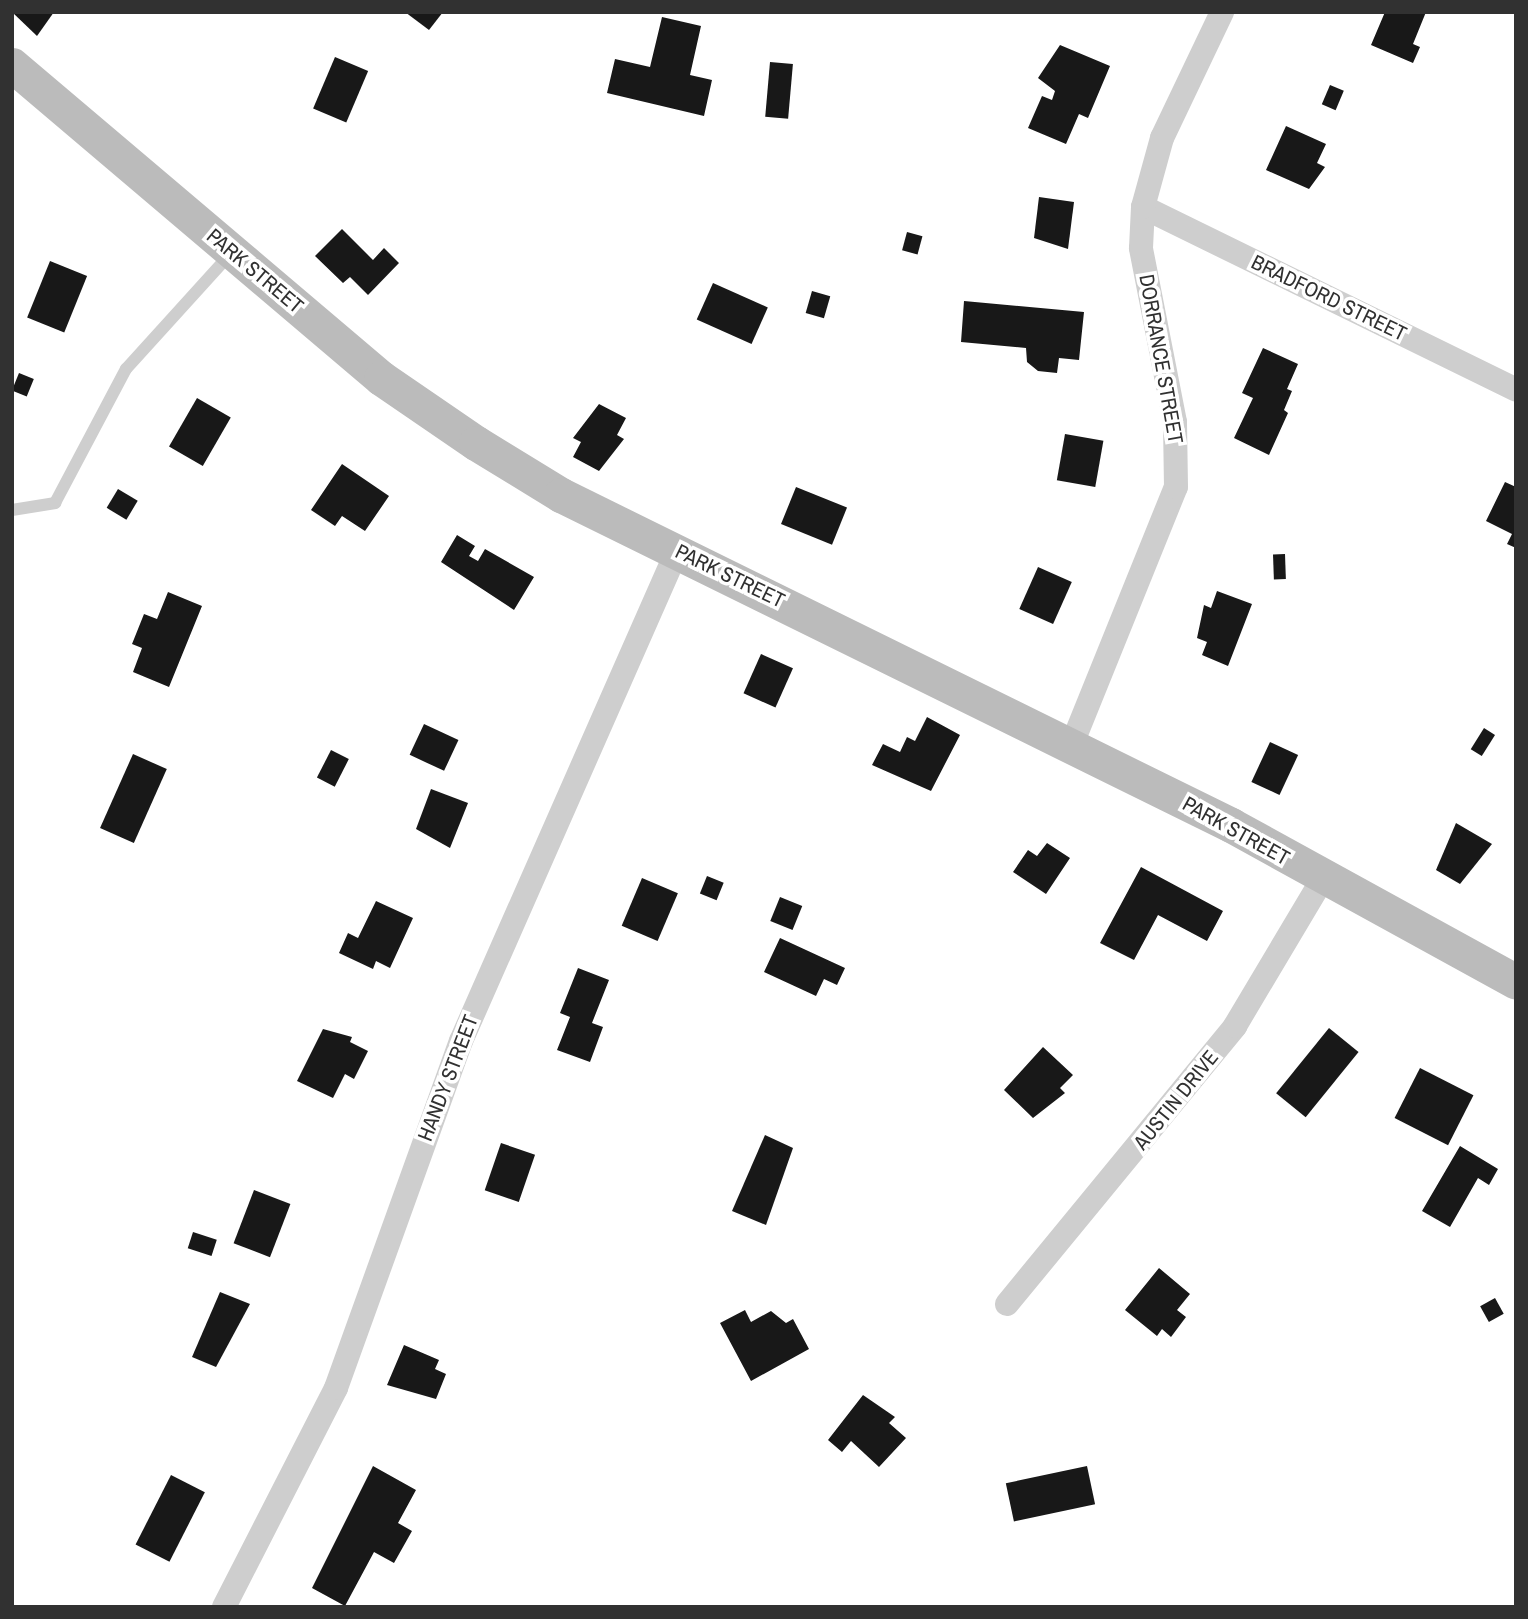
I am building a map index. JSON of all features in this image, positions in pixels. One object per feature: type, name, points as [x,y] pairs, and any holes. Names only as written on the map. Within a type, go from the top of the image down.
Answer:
[{"type":"main road","name":"PARK STREET","points":[[12,65],[381,378],[476,443],[561,495],[1072,744],[1231,825],[1322,880],[1516,982]]},
{"type":"street","name":"DORRANCE STREET","points":[[1072,744],[1176,487],[1175,422],[1141,247],[1143,207],[1162,138],[1223,12]]},
{"type":"street","name":"BRADFORD STREET","points":[[1143,207],[1516,390]]},
{"type":"street","name":"HANDY STREET","points":[[224,1607],[336,1388],[461,1041],[677,551]]},
{"type":"street","name":"AUSTIN DRIVE","points":[[1007,1304],[1236,1026],[1322,880]]},
{"type":"lane","points":[[12,510],[55,503],[126,369],[232,252]]},
{"type":"building","points":[[12,12],[54,12],[37,36]]},
{"type":"building","points":[[405,12],[443,12],[429,30]]},
{"type":"building","points":[[1385,12],[1426,12],[1413,44],[1420,47],[1413,63],[1371,45]]},
{"type":"building","points":[[662,17],[701,26],[690,75],[712,80],[704,116],[607,93],[615,59],[650,67]]},
{"type":"building","points":[[1060,45],[1110,66],[1088,118],[1079,114],[1066,144],[1028,128],[1042,96],[1052,100],[1055,91],[1038,78]]},
{"type":"building","points":[[335,57],[368,71],[346,123],[313,109]]},
{"type":"building","points":[[770,62],[793,64],[788,119],[765,117]]},
{"type":"building","points":[[1330,85],[1344,91],[1336,110],[1322,104]]},
{"type":"building","points":[[1286,126],[1326,144],[1317,163],[1325,167],[1309,189],[1266,170]]},
{"type":"building","points":[[1039,197],[1074,202],[1068,249],[1034,238]]},
{"type":"building","points":[[342,229],[373,260],[384,248],[399,263],[368,295],[350,277],[343,283],[315,256]]},
{"type":"building","points":[[907,232],[922,236],[918,254],[902,250]]},
{"type":"building","points":[[50,261],[87,276],[64,333],[27,318]]},
{"type":"building","points":[[713,283],[768,307],[752,344],[697,320]]},
{"type":"building","points":[[812,291],[830,296],[824,318],[806,313]]},
{"type":"building","points":[[964,301],[1084,312],[1079,360],[1059,358],[1057,373],[1038,371],[1027,362],[1026,348],[961,342]]},
{"type":"building","points":[[1263,348],[1298,364],[1287,389],[1292,391],[1284,410],[1288,413],[1269,455],[1234,438],[1253,398],[1242,393]]},
{"type":"building","points":[[19,373],[34,379],[27,397],[12,391]]},
{"type":"building","points":[[197,398],[231,418],[203,466],[169,446]]},
{"type":"building","points":[[599,404],[626,418],[617,435],[624,439],[599,471],[573,457],[581,442],[573,438]]},
{"type":"building","points":[[1065,434],[1103,441],[1095,487],[1057,480]]},
{"type":"building","points":[[342,464],[389,496],[365,531],[342,516],[335,526],[311,510]]},
{"type":"building","points":[[1505,482],[1516,487],[1516,548],[1507,544],[1512,534],[1486,521]]},
{"type":"building","points":[[796,487],[847,508],[832,545],[781,524]]},
{"type":"building","points":[[118,489],[138,501],[126,520],[107,508]]},
{"type":"building","points":[[457,535],[475,546],[469,556],[478,561],[485,549],[534,577],[514,610],[441,562]]},
{"type":"building","points":[[1273,554],[1285,554],[1286,579],[1274,579]]},
{"type":"building","points":[[1038,567],[1072,582],[1053,624],[1019,609]]},
{"type":"building","points":[[1217,591],[1252,604],[1228,666],[1202,655],[1207,642],[1197,638],[1204,605],[1211,608]]},
{"type":"building","points":[[168,592],[202,606],[169,687],[133,672],[142,648],[132,644],[144,614],[157,619]]},
{"type":"building","points":[[761,654],[793,668],[775,708],[744,693]]},
{"type":"building","points":[[927,717],[960,735],[931,791],[872,765],[883,744],[900,752],[907,737],[915,741]]},
{"type":"building","points":[[424,724],[458,740],[444,771],[410,755]]},
{"type":"building","points":[[1484,728],[1495,735],[1482,756],[1471,749]]},
{"type":"building","points":[[1270,742],[1298,755],[1280,795],[1251,782]]},
{"type":"building","points":[[331,750],[349,759],[335,787],[317,778]]},
{"type":"building","points":[[133,754],[167,769],[134,843],[100,828]]},
{"type":"building","points":[[431,789],[468,803],[450,848],[416,829]]},
{"type":"building","points":[[1456,823],[1492,844],[1460,884],[1436,870]]},
{"type":"building","points":[[1047,843],[1070,858],[1046,894],[1013,872],[1028,850],[1037,856]]},
{"type":"building","points":[[1141,867],[1223,911],[1207,941],[1158,915],[1134,960],[1100,943]]},
{"type":"building","points":[[707,876],[724,883],[717,900],[700,894]]},
{"type":"building","points":[[642,878],[678,893],[658,941],[622,926]]},
{"type":"building","points":[[780,897],[802,906],[793,930],[770,921]]},
{"type":"building","points":[[376,901],[413,918],[390,968],[376,961],[373,969],[339,953],[348,933],[358,938]]},
{"type":"building","points":[[780,938],[845,968],[837,985],[824,979],[816,996],[764,972]]},
{"type":"building","points":[[578,968],[609,980],[592,1023],[603,1027],[590,1062],[557,1050],[570,1017],[560,1013]]},
{"type":"building","points":[[1329,1028],[1359,1052],[1306,1117],[1276,1093]]},
{"type":"building","points":[[323,1029],[352,1037],[350,1042],[368,1051],[354,1079],[345,1074],[333,1098],[297,1081]]},
{"type":"building","points":[[1043,1047],[1073,1075],[1060,1088],[1065,1093],[1033,1118],[1004,1090]]},
{"type":"building","points":[[1420,1068],[1473,1095],[1448,1145],[1395,1118]]},
{"type":"building","points":[[765,1135],[793,1148],[766,1225],[732,1211]]},
{"type":"building","points":[[501,1143],[535,1155],[519,1202],[485,1190]]},
{"type":"building","points":[[1460,1146],[1498,1169],[1489,1185],[1478,1178],[1450,1227],[1422,1211]]},
{"type":"building","points":[[254,1190],[290,1204],[270,1257],[234,1243]]},
{"type":"building","points":[[193,1232],[217,1240],[212,1256],[188,1248]]},
{"type":"building","points":[[1159,1268],[1190,1294],[1177,1310],[1186,1317],[1171,1337],[1162,1329],[1157,1336],[1125,1310]]},
{"type":"building","points":[[220,1292],[250,1304],[216,1367],[192,1357]]},
{"type":"building","points":[[1495,1298],[1504,1314],[1489,1322],[1480,1306]]},
{"type":"building","points":[[745,1310],[751,1322],[771,1311],[786,1323],[793,1319],[809,1349],[751,1381],[720,1323]]},
{"type":"building","points":[[404,1345],[439,1360],[435,1369],[446,1374],[436,1399],[387,1385]]},
{"type":"building","points":[[863,1395],[895,1417],[889,1423],[906,1438],[879,1467],[851,1441],[842,1452],[828,1440]]},
{"type":"building","points":[[373,1466],[416,1490],[398,1523],[412,1531],[394,1563],[374,1552],[345,1606],[312,1588]]},
{"type":"building","points":[[1087,1466],[1095,1504],[1014,1521],[1006,1483]]},
{"type":"building","points":[[171,1475],[205,1492],[169,1562],[136,1544]]}]
